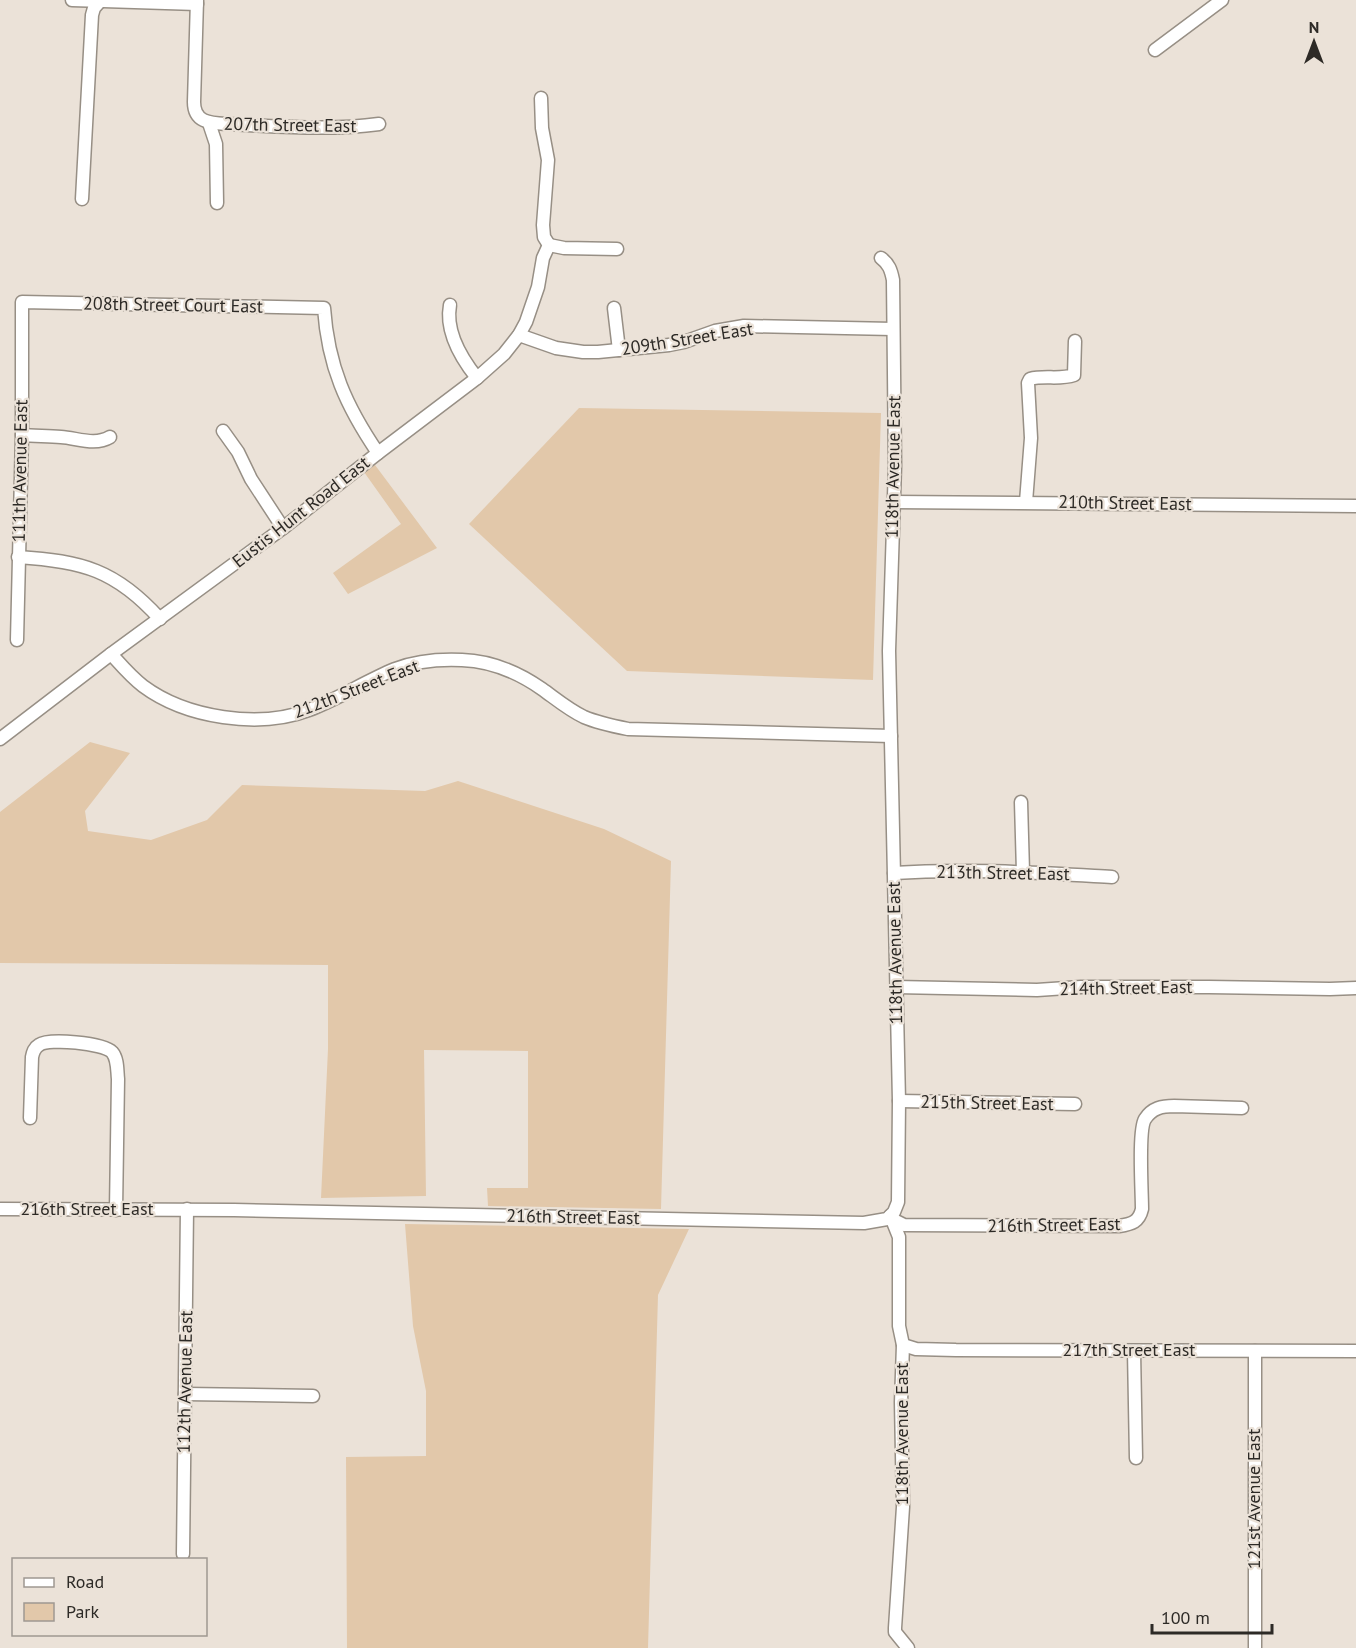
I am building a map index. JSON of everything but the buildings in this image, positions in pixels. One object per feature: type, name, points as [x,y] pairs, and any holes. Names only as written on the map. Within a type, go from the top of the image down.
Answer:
[{"type":"street","points":[[72,0],[197,2],[194,102],[197,116],[206,121],[216,144],[216,203]]},
{"type":"street","points":[[82,199],[92,15],[97,3],[101,0]]},
{"type":"street","points":[[1155,50],[1222,0]]},
{"type":"street","points":[[541,98],[542,128],[548,160],[544,237],[549,245],[564,248],[617,249]]},
{"type":"street","name":"207th Street East","points":[[206,121],[340,127],[379,124]]},
{"type":"street","name":"Eustis Hunt Road East","points":[[0,739],[283,528],[477,378],[504,354],[519,335],[532,307],[543,258],[549,245]]},
{"type":"street","name":"118th Avenue East","points":[[880,258],[890,268],[893,280],[894,502],[889,651],[899,1101],[898,1202],[890,1216],[899,1237],[899,1326],[903,1345],[901,1402],[903,1508],[895,1632],[906,1647]]},
{"type":"street","name":"208th Street Court East","points":[[22,302],[324,308],[326,330],[340,385],[360,426],[378,453]]},
{"type":"street","name":"111th Avenue East","points":[[17,640],[22,302]]},
{"type":"street","points":[[450,305],[449,322],[455,344],[466,365],[477,378]]},
{"type":"street","points":[[614,308],[619,350]]},
{"type":"street","name":"209th Street East","points":[[519,335],[544,345],[583,352],[669,345],[716,331],[744,326],[893,329]]},
{"type":"street","points":[[1026,502],[1031,438],[1028,382],[1035,377],[1074,375],[1075,341]]},
{"type":"street","points":[[223,431],[283,528]]},
{"type":"street","points":[[21,435],[95,441],[110,437]]},
{"type":"street","name":"210th Street East","points":[[894,502],[1356,506]]},
{"type":"street","points":[[18,557],[64,561],[104,574],[125,586],[160,619]]},
{"type":"street","name":"212th Street East","points":[[111,654],[133,678],[160,697],[199,711],[244,719],[277,718],[308,710],[396,669],[412,664],[465,660],[495,666],[515,674],[530,681],[584,716],[628,729],[891,736]]},
{"type":"street","points":[[1022,802],[1023,872]]},
{"type":"street","name":"213th Street East","points":[[894,873],[1023,872],[1112,877]]},
{"type":"street","name":"214th Street East","points":[[896,987],[1037,990],[1093,987],[1356,988]]},
{"type":"street","points":[[30,1118],[32,1057],[39,1045],[52,1042],[75,1043],[105,1048],[113,1053],[118,1079],[116,1210]]},
{"type":"street","name":"215th Street East","points":[[899,1101],[1075,1104]]},
{"type":"street","name":"216th Street East","points":[[0,1209],[187,1209],[864,1223],[882,1221],[890,1216],[904,1224],[1119,1226],[1135,1222],[1142,1209],[1142,1125],[1151,1112],[1163,1106],[1242,1108]]},
{"type":"street","name":"112th Avenue East","points":[[183,1554],[187,1209]]},
{"type":"street","name":"217th Street East","points":[[903,1345],[916,1349],[1356,1351]]},
{"type":"street","points":[[1134,1351],[1136,1458]]},
{"type":"street","name":"121st Avenue East","points":[[1255,1351],[1255,1648]]},
{"type":"street","points":[[185,1395],[313,1396]]},
{"type":"green space","points":[[579,408],[881,413],[873,680],[627,671],[469,524]]},
{"type":"green space","points":[[375,465],[437,548],[348,594],[333,573],[401,524],[364,472]]},
{"type":"green space","points":[[90,742],[130,753],[85,811],[88,831],[151,840],[207,820],[242,785],[425,791],[458,781],[604,829],[671,861],[661,1209],[488,1206],[487,1188],[528,1188],[528,1051],[424,1050],[426,1196],[321,1198],[328,1049],[328,965],[0,963],[0,812]]},
{"type":"green space","points":[[405,1224],[689,1229],[658,1295],[648,1648],[347,1648],[346,1457],[426,1456],[426,1391],[413,1326]]}]
